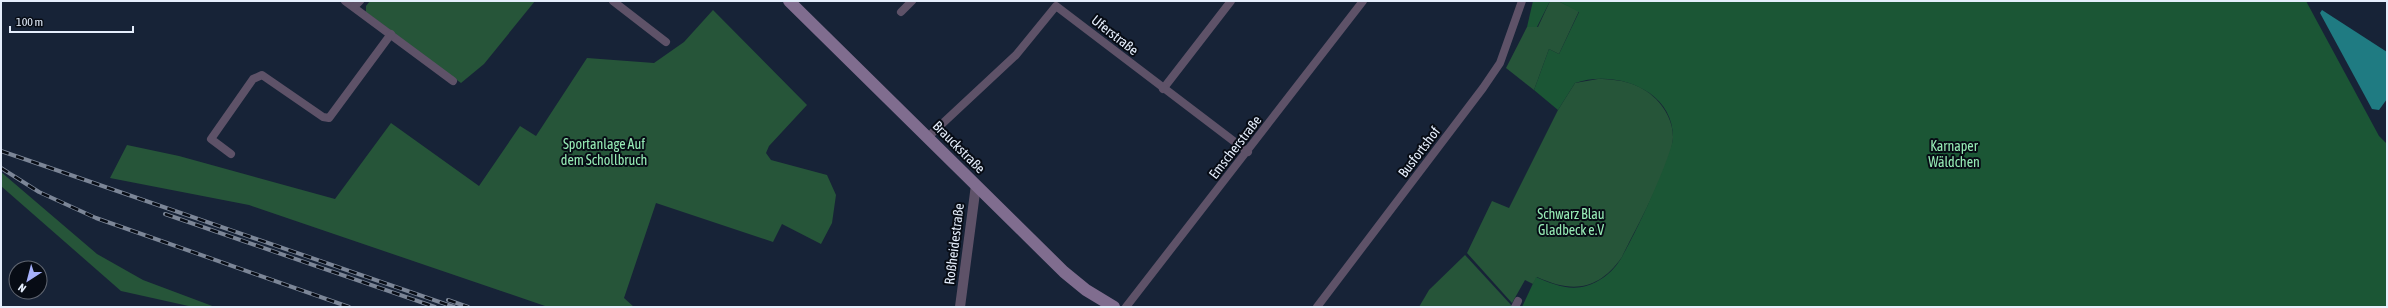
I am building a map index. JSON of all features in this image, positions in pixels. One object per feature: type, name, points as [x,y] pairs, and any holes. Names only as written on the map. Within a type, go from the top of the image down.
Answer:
[{"type":"main road","name":"Brauckstraße","points":[[789,1],[1064,272],[1086,290],[1114,307]]},
{"type":"street","points":[[345,1],[357,4],[391,34],[453,82]]},
{"type":"street","points":[[613,1],[666,42]]},
{"type":"street","points":[[901,12],[912,1]]},
{"type":"street","points":[[1164,89],[1231,1]]},
{"type":"street","name":"Emscherstraße","points":[[1126,307],[1248,152],[1363,1]]},
{"type":"street","name":"Busfortshof","points":[[1317,307],[1483,88],[1500,63],[1522,1]]},
{"type":"street","name":"Uferstraße","points":[[928,137],[1016,55],[1058,3],[1164,89],[1248,152]]},
{"type":"street","points":[[231,154],[211,139],[253,79],[262,75],[323,117],[329,118],[391,34]]},
{"type":"street","name":"Roßheidestraße","points":[[960,307],[976,185]]},
{"type":"green space","points":[[370,1],[535,1],[484,64],[461,83],[366,12],[366,6]]},
{"type":"green space","points":[[1533,1],[1550,1],[1537,27],[1527,27]]},
{"type":"green space","points":[[1550,1],[1558,1],[1579,11],[1559,54],[1549,49],[1534,90],[1506,68],[1527,27],[1538,27]]},
{"type":"green space","name":"Karnaper Wäldchen","points":[[1558,1],[2306,1],[2379,136],[2387,144],[2387,307],[1522,307],[1536,277],[1561,286],[1573,288],[1591,285],[1608,274],[1615,267],[1632,239],[1650,201],[1666,163],[1673,138],[1671,121],[1664,107],[1653,95],[1639,87],[1623,81],[1590,79],[1575,83],[1558,110],[1534,90],[1549,49],[1559,54],[1579,12]]},
{"type":"green space","name":"Sportanlage Auf dem Schollbruch","points":[[713,10],[807,105],[769,146],[766,153],[771,160],[827,175],[836,195],[832,223],[821,244],[782,224],[773,242],[656,203],[624,298],[634,307],[548,307],[249,205],[110,178],[127,145],[179,156],[335,199],[391,123],[479,186],[520,126],[536,136],[587,58],[654,63],[684,42]]},
{"type":"green space","name":"Schwarz Blau Gladbeck e.V","points":[[1598,79],[1629,83],[1643,89],[1660,103],[1668,116],[1673,132],[1667,163],[1622,257],[1604,277],[1584,286],[1573,287],[1550,282],[1537,277],[1533,284],[1525,280],[1512,303],[1467,253],[1492,201],[1509,208],[1558,110],[1575,83]]},
{"type":"green space","points":[[1,172],[97,254],[143,280],[215,307],[193,307],[121,291],[1,186]]},
{"type":"green space","points":[[1465,255],[1512,306],[1419,307],[1429,290]]},
{"type":"shaded area","points":[[2322,10],[2387,52],[2387,99],[2379,110],[2372,109],[2320,13]]},
{"type":"railway","points":[[1,151],[454,307]]},
{"type":"railway","points":[[1,168],[39,192],[96,218],[349,307]]},
{"type":"railway","points":[[165,214],[435,307]]},
{"type":"railway","points":[[448,300],[468,307]]}]
